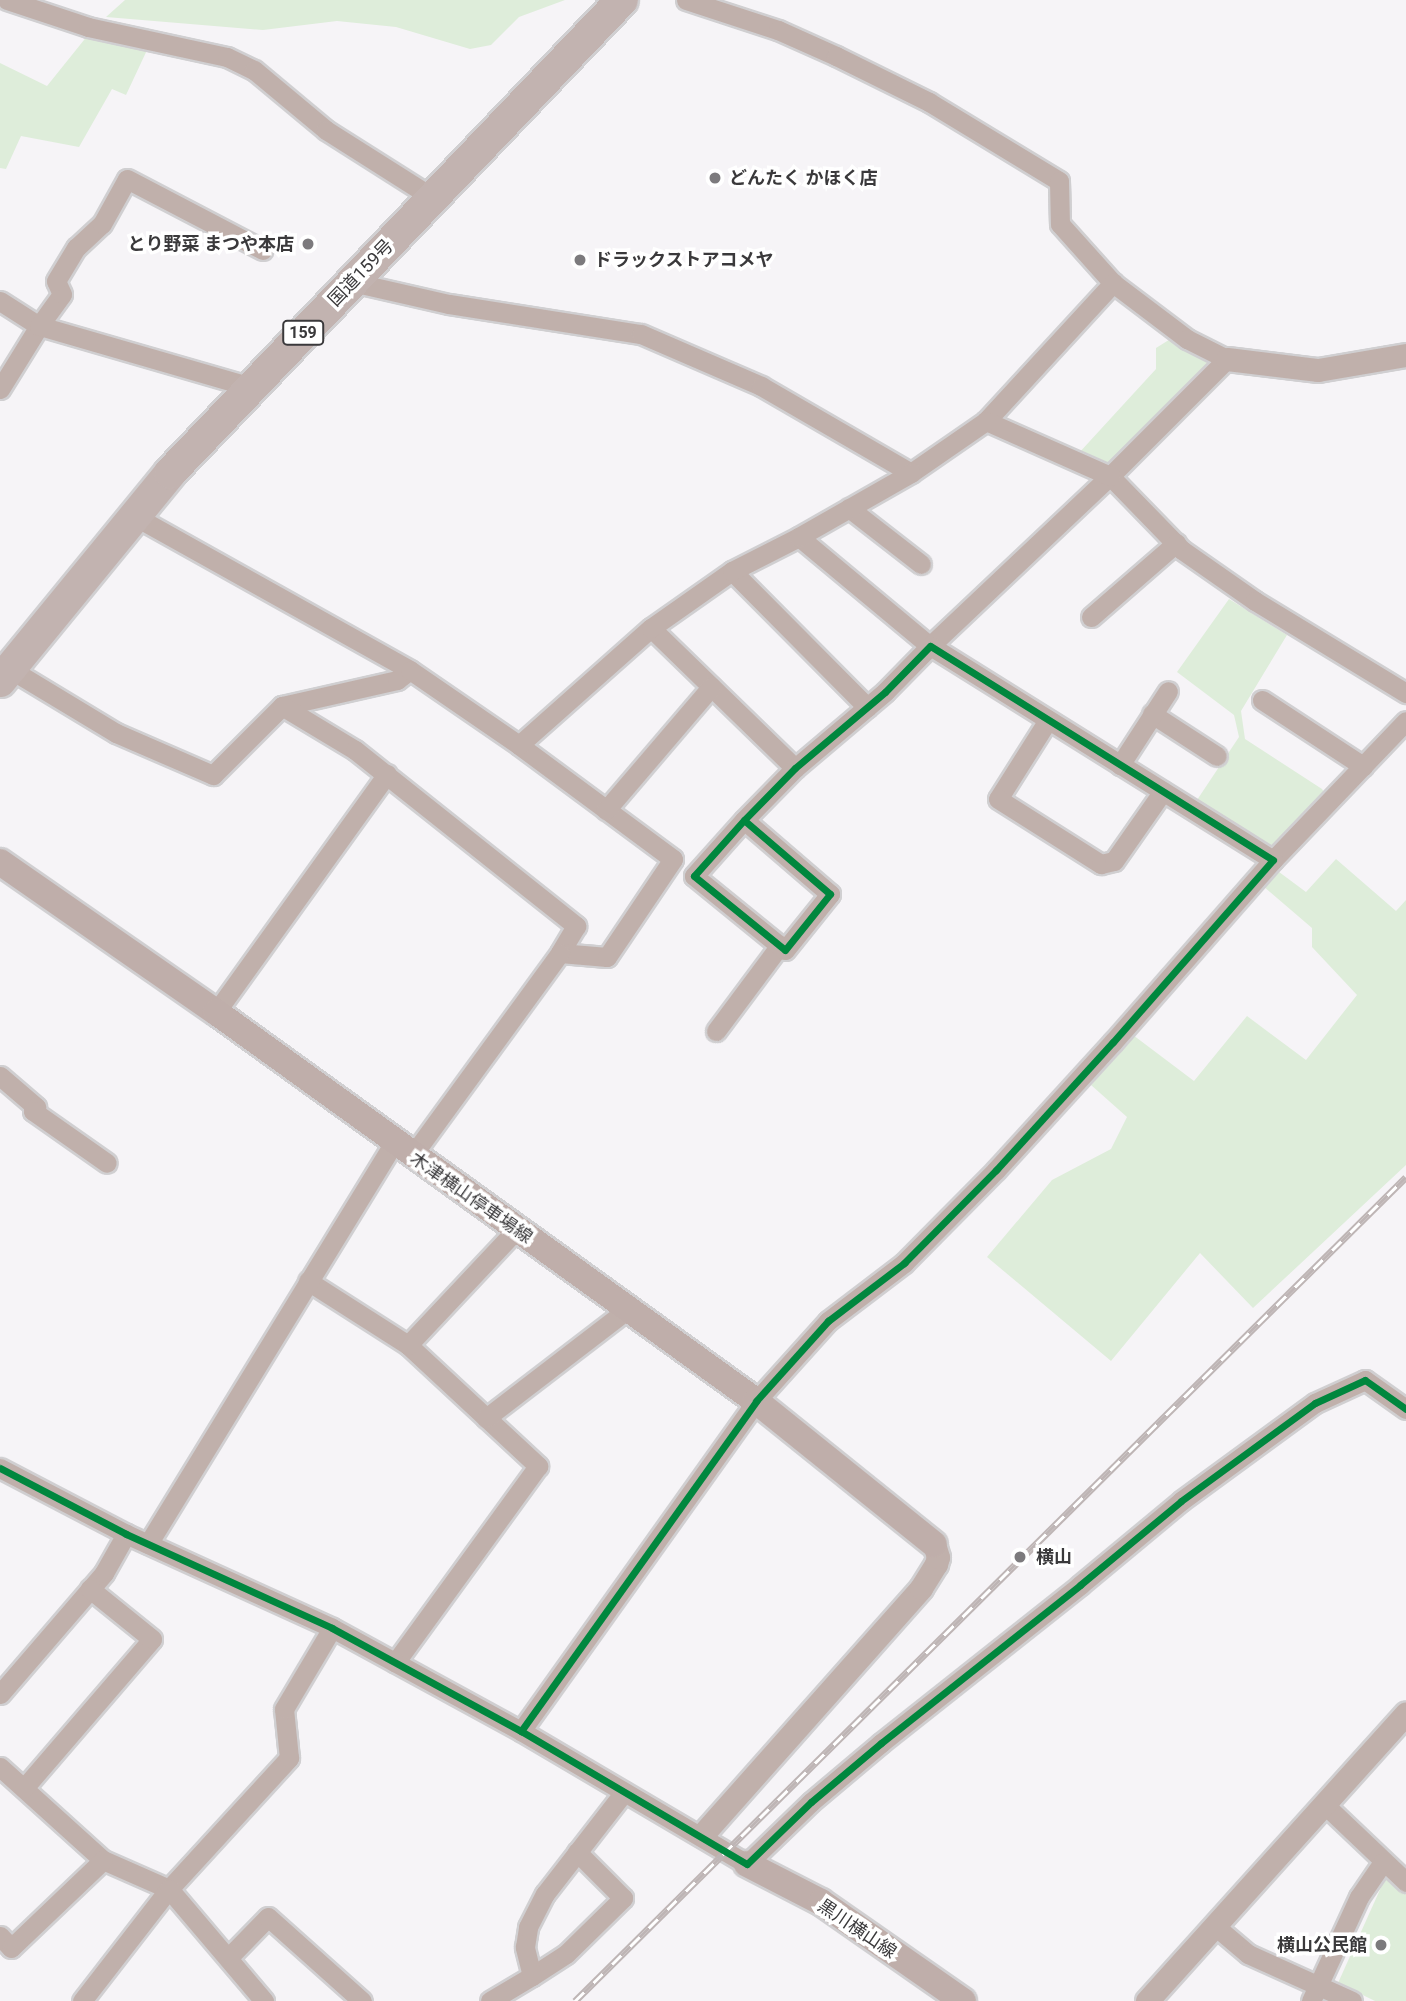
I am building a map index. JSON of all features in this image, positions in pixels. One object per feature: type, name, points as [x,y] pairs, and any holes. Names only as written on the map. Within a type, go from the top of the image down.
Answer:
[{"type":"highway","name":"国道159号","points":[[5,675],[133,515],[251,387],[622,0]]},
{"type":"main road","name":"木津横山停車場線","points":[[0,862],[216,1012],[403,1150],[756,1401],[934,1544]]},
{"type":"main road","name":"黒川横山線","points":[[747,1864],[821,1902],[963,2001]]},
{"type":"street","points":[[7,0],[88,27],[227,57],[254,71],[326,130],[433,198]]},
{"type":"street","points":[[686,0],[778,30],[836,56],[929,102],[1059,181],[1060,224],[1113,283],[1187,339],[1227,359],[1318,370],[1406,355]]},
{"type":"street","points":[[0,389],[62,293],[56,281],[76,248],[102,224],[127,180],[263,250]]},
{"type":"street","points":[[352,282],[449,304],[641,334],[761,386],[911,473]]},
{"type":"street","points":[[519,745],[650,628],[732,571],[799,537],[911,473],[986,421],[1113,283]]},
{"type":"street","points":[[0,302],[39,326],[251,387]]},
{"type":"street","points":[[694,876],[795,768],[867,707],[1110,476],[1227,359]]},
{"type":"street","points":[[986,421],[1110,476],[1176,543],[1255,601],[1406,693]]},
{"type":"street","points":[[849,508],[920,564]]},
{"type":"street","points":[[133,515],[410,670],[519,745],[673,859],[785,950],[830,894],[744,820]]},
{"type":"street","points":[[799,537],[930,646],[1273,860]]},
{"type":"street","points":[[1091,617],[1176,543]]},
{"type":"street","points":[[732,571],[867,707]]},
{"type":"street","points":[[650,628],[795,768]]},
{"type":"street","points":[[5,675],[116,733],[213,775],[282,706],[397,680],[410,670]]},
{"type":"street","points":[[606,810],[711,687]]},
{"type":"street","points":[[1120,765],[1167,691]]},
{"type":"street","points":[[1262,700],[1363,766]]},
{"type":"street","points":[[148,1544],[308,1282],[403,1150],[559,953],[576,926],[355,750],[282,706]]},
{"type":"street","points":[[1152,714],[1217,756]]},
{"type":"street","points":[[1048,720],[998,799],[1101,864],[1114,861],[1163,791]]},
{"type":"street","points":[[521,1731],[756,1401],[828,1321],[904,1263],[996,1170],[1273,860],[1406,721]]},
{"type":"street","points":[[216,1012],[387,774]]},
{"type":"street","points":[[559,953],[607,957],[673,859]]},
{"type":"street","points":[[716,1031],[780,945]]},
{"type":"street","points":[[0,1076],[36,1107],[33,1111],[107,1163]]},
{"type":"street","points":[[408,1345],[516,1230]]},
{"type":"street","points":[[308,1282],[408,1345],[538,1466],[396,1663]]},
{"type":"street","points":[[486,1418],[628,1310]]},
{"type":"street","points":[[0,1468],[126,1534],[332,1628],[521,1731],[702,1835],[747,1864],[811,1802],[881,1743],[1181,1501],[1315,1403],[1365,1380],[1406,1409]]},
{"type":"street","points":[[0,1694],[104,1573],[126,1534]]},
{"type":"street","points":[[702,1835],[921,1588],[936,1564],[934,1544]]},
{"type":"street","points":[[24,1788],[152,1639],[90,1589]]},
{"type":"street","points":[[82,2001],[169,1889],[289,1759],[284,1709],[332,1628]]},
{"type":"street","points":[[1147,2001],[1406,1713]]},
{"type":"street","points":[[0,1767],[103,1860],[169,1889],[264,2001]]},
{"type":"street","points":[[532,1976],[525,1947],[528,1927],[545,1894],[624,1792]]},
{"type":"street","points":[[1325,1805],[1406,1882]]},
{"type":"street","points":[[490,2001],[566,1954],[623,1898],[577,1852]]},
{"type":"street","points":[[0,1936],[11,1948],[103,1860]]},
{"type":"street","points":[[1315,1993],[1359,1897],[1383,1862]]},
{"type":"street","points":[[228,1958],[268,1917],[362,2001]]},
{"type":"street","points":[[1215,1926],[1248,1955],[1315,1993],[1352,2001]]},
{"type":"green space","points":[[125,0],[565,0],[519,17],[491,45],[470,49],[396,27],[337,21],[263,30],[106,17]]},
{"type":"green space","points":[[88,35],[148,48],[126,95],[112,89],[79,147],[21,136],[6,169],[0,168],[0,63],[47,86]]},
{"type":"green space","points":[[1172,338],[1217,360],[1112,469],[1078,454],[1156,369],[1156,348]]},
{"type":"green space","points":[[1229,599],[1287,635],[1241,711],[1245,739],[1322,789],[1325,794],[1275,849],[1197,800],[1239,737],[1234,715],[1177,672]]},
{"type":"green space","points":[[1336,859],[1396,911],[1406,900],[1406,1165],[1253,1308],[1200,1253],[1111,1361],[987,1257],[1052,1180],[1111,1149],[1127,1117],[1091,1085],[1133,1035],[1194,1081],[1247,1016],[1306,1060],[1357,995],[1312,947],[1312,928],[1263,886],[1275,869],[1306,892]]},
{"type":"green space","name":"横山公民館","points":[[1387,1874],[1406,1892],[1406,2001],[1375,2001],[1338,1983]]},
{"type":"railway","points":[[575,2001],[1406,1177]]},
{"type":"cycle path","points":[[521,1731],[756,1401],[828,1321],[904,1263],[996,1170],[1273,860],[930,646],[885,692],[795,768],[744,820],[694,876],[785,950],[830,894],[744,820]]},
{"type":"cycle path","points":[[0,1468],[126,1534],[332,1628],[521,1731],[747,1864],[811,1802],[881,1743],[1181,1501],[1315,1403],[1365,1380],[1406,1409]]},
{"type":"place","name":"どんたく かほく店","points":[[715,178]]},
{"type":"place","name":"とり野菜 まつや本店","points":[[308,244]]},
{"type":"place","name":"ドラックストアコメヤ","points":[[580,260]]},
{"type":"place","name":"横山","points":[[1020,1557]]},
{"type":"place","name":"横山公民館","points":[[1381,1945]]}]
